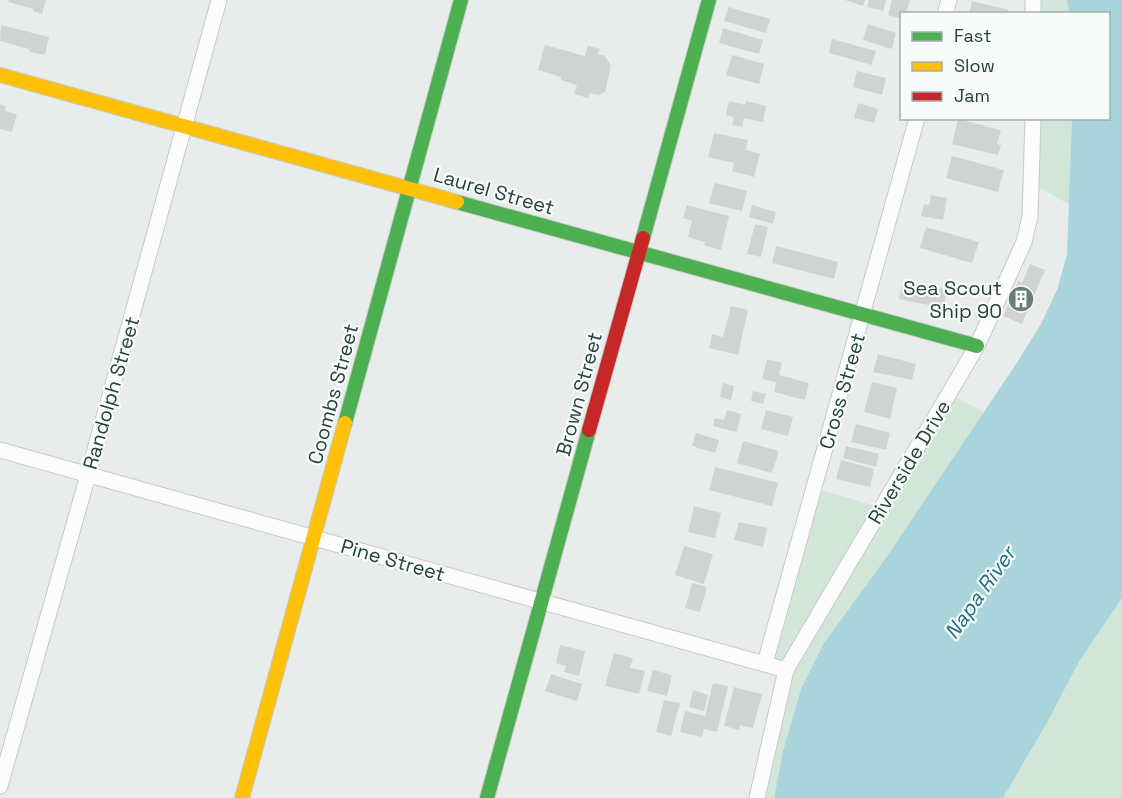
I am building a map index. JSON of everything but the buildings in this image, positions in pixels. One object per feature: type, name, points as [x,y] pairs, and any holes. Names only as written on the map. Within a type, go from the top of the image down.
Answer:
[{"type":"street","name":"Randolph Street","points":[[0,786],[219,0]]},
{"type":"street","name":"Coombs Street","points":[[242,798],[461,0]]},
{"type":"street","name":"Brown Street","points":[[487,798],[709,0]]},
{"type":"street","name":"Laurel Street","points":[[0,75],[977,346]]},
{"type":"street","name":"Cross Street","points":[[765,663],[916,120]]},
{"type":"street","name":"Riverside Drive","points":[[757,798],[786,670],[977,346],[1023,242],[1030,217],[1033,120]]},
{"type":"street","name":"Pine Street","points":[[0,450],[786,670]]},
{"type":"green space","points":[[1033,0],[1067,0],[1069,12],[1033,12]]},
{"type":"green space","points":[[1033,120],[1072,120],[1070,205],[1033,184]]},
{"type":"green space","points":[[949,394],[984,412],[888,555],[824,643],[801,689],[783,751],[774,798],[757,798],[786,670],[765,663],[814,488],[882,508]]},
{"type":"green space","points":[[1122,598],[1122,798],[1003,798],[1080,660]]},
{"type":"water","name":"Napa River","points":[[1067,0],[1122,0],[1122,598],[1080,660],[1003,798],[774,798],[783,751],[801,689],[824,643],[888,555],[1016,364],[1041,324],[1057,290],[1067,255],[1072,120],[1110,120],[1110,12],[1069,12]]},
{"type":"traffic: fast","points":[[345,423],[461,0]]},
{"type":"traffic: fast","points":[[643,238],[709,0]]},
{"type":"traffic: fast","points":[[457,202],[977,346]]},
{"type":"traffic: fast","points":[[487,798],[589,430]]},
{"type":"traffic: slow","points":[[0,75],[457,202]]},
{"type":"traffic: slow","points":[[242,798],[345,423]]},
{"type":"traffic: jam","points":[[589,430],[643,238]]},
{"type":"place","name":"Sea Scout Ship 90","points":[[1021,299]]}]
